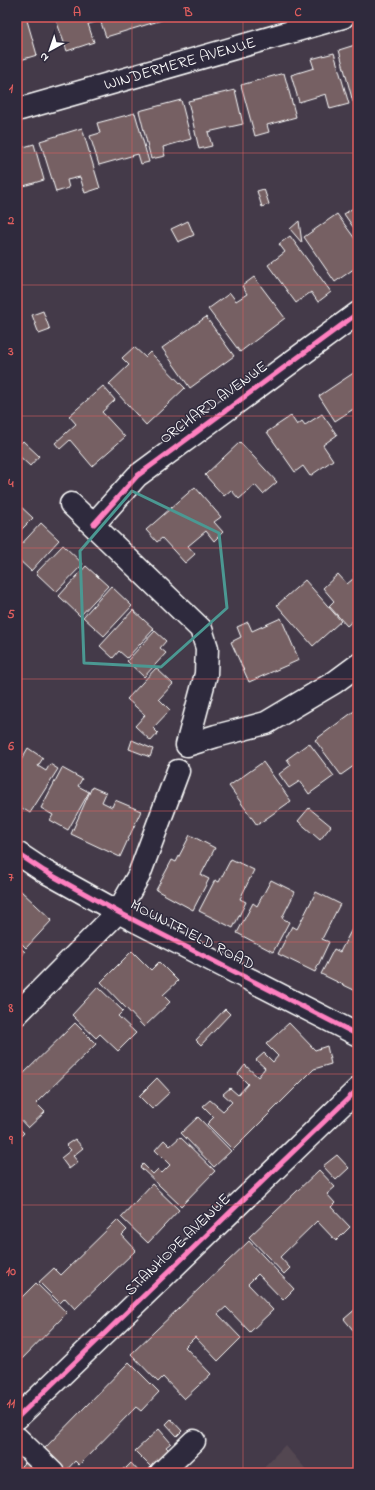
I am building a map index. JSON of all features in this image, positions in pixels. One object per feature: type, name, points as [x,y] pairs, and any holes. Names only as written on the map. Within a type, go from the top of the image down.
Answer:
[{"type":"street","name":"WINDERMERE AVENUE","points":[[17,110],[343,17]]},
{"type":"street","name":"ORCHARD AVENUE","points":[[94,524],[137,476],[358,313]]},
{"type":"street","points":[[71,504],[94,524],[113,545],[201,629],[207,648],[206,674],[187,745],[266,723],[335,682],[358,665]]},
{"type":"street","points":[[17,1014],[118,912],[139,875],[178,771]]},
{"type":"street","name":"MOUNTFIELD ROAD","points":[[17,853],[44,871],[118,912],[358,1035]]},
{"type":"street","name":"STANHOPE AVENUE","points":[[17,1418],[358,1089]]},
{"type":"street","points":[[17,1438],[53,1473]]},
{"type":"street","points":[[161,1473],[194,1441]]},
{"type":"highlighted area","points":[[132,491],[219,533],[227,608],[161,667],[84,663],[80,551]]},
{"type":"shaded area","points":[[285,1445],[309,1473],[258,1473]]},
{"type":"building","points":[[17,17],[26,17],[37,55],[17,61]]},
{"type":"building","points":[[55,17],[94,17],[96,22],[88,24],[94,42],[67,51]]},
{"type":"building","points":[[99,17],[161,17],[162,20],[106,37]]},
{"type":"building","points":[[358,44],[358,101],[353,102],[339,50]]},
{"type":"building","points":[[334,53],[349,104],[330,109],[326,94],[299,102],[291,75],[314,68],[311,59]]},
{"type":"building","points":[[284,73],[296,117],[267,125],[269,132],[255,136],[241,85]]},
{"type":"building","points":[[235,90],[243,124],[208,132],[212,146],[199,149],[188,101]]},
{"type":"building","points":[[181,100],[191,139],[163,147],[165,156],[151,159],[139,111]]},
{"type":"building","points":[[135,113],[149,162],[141,164],[138,154],[99,165],[90,136],[100,133],[97,123]]},
{"type":"building","points":[[82,128],[100,188],[85,193],[80,177],[67,180],[69,188],[56,192],[40,141]]},
{"type":"building","points":[[34,144],[44,180],[17,188],[17,149]]},
{"type":"building","points":[[264,189],[269,204],[262,207],[257,191]]},
{"type":"building","points":[[358,205],[358,234],[344,214]]},
{"type":"building","points":[[337,214],[358,243],[358,266],[335,282],[304,237]]},
{"type":"building","points":[[188,221],[194,235],[178,242],[171,229]]},
{"type":"building","points":[[299,221],[302,243],[290,229]]},
{"type":"building","points":[[290,236],[331,292],[318,302],[311,292],[296,303],[268,265],[285,252],[279,244]]},
{"type":"building","points":[[254,277],[285,318],[240,352],[208,309],[230,293],[236,301],[247,294],[242,286]]},
{"type":"building","points":[[43,311],[50,330],[39,334],[32,315]]},
{"type":"building","points":[[206,317],[234,356],[190,388],[162,348]]},
{"type":"building","points":[[134,347],[145,357],[150,352],[185,388],[146,425],[109,384],[129,365],[122,358]]},
{"type":"building","points":[[358,370],[358,406],[335,421],[319,396]]},
{"type":"building","points":[[103,386],[115,400],[102,412],[125,437],[92,466],[70,440],[60,449],[55,443],[76,424],[69,416]]},
{"type":"building","points":[[322,414],[337,435],[323,445],[333,460],[310,476],[303,466],[295,472],[267,432],[291,416],[297,425],[302,421],[305,425]]},
{"type":"building","points":[[23,441],[39,456],[30,466],[17,454],[17,447]]},
{"type":"building","points":[[240,442],[277,482],[263,494],[255,485],[239,499],[231,490],[224,496],[205,475]]},
{"type":"building","points":[[195,487],[221,517],[214,522],[223,532],[214,541],[206,531],[188,546],[195,554],[185,563],[162,538],[157,542],[146,530]]},
{"type":"building","points":[[17,503],[33,518],[21,530],[17,526]]},
{"type":"building","points":[[41,523],[59,540],[31,571],[17,558],[17,549]]},
{"type":"building","points":[[63,545],[83,564],[56,592],[36,573]]},
{"type":"building","points":[[86,566],[108,586],[80,616],[59,596]]},
{"type":"building","points":[[358,566],[358,577],[353,571]]},
{"type":"building","points":[[338,574],[347,584],[353,579],[358,585],[358,616],[347,626],[329,606],[334,601],[323,588]]},
{"type":"building","points":[[305,580],[341,621],[313,646],[277,605]]},
{"type":"building","points":[[111,586],[132,606],[104,636],[83,617]]},
{"type":"building","points":[[133,610],[154,629],[127,658],[119,651],[113,658],[100,646]]},
{"type":"building","points":[[281,618],[299,660],[249,682],[231,642],[241,637],[237,627],[248,622],[252,631]]},
{"type":"building","points":[[155,631],[166,641],[160,648],[166,653],[144,677],[127,661]]},
{"type":"building","points":[[156,668],[173,684],[159,699],[170,710],[153,728],[158,733],[151,741],[135,726],[145,715],[127,699]]},
{"type":"building","points":[[357,709],[358,763],[341,775],[315,740]]},
{"type":"building","points":[[132,740],[153,749],[150,757],[129,749]]},
{"type":"building","points":[[309,743],[334,776],[309,794],[300,781],[289,788],[279,774],[291,765],[287,759]]},
{"type":"building","points":[[28,748],[43,758],[38,766],[46,771],[50,764],[58,769],[30,813],[17,805],[17,767]]},
{"type":"building","points":[[17,751],[22,754],[17,761]]},
{"type":"building","points":[[263,762],[291,801],[257,825],[229,786]]},
{"type":"building","points":[[62,768],[82,779],[78,786],[89,792],[68,830],[50,820],[53,815],[41,808]]},
{"type":"building","points":[[92,787],[106,793],[102,802],[112,807],[115,800],[141,811],[120,857],[71,834]]},
{"type":"building","points":[[309,808],[331,826],[320,840],[298,821]]},
{"type":"building","points":[[190,835],[215,848],[201,875],[209,879],[193,910],[156,890],[172,860],[176,862]]},
{"type":"building","points":[[231,859],[254,870],[240,899],[246,902],[233,928],[199,911],[215,880],[219,882]]},
{"type":"building","points":[[271,880],[295,892],[282,918],[289,922],[273,952],[237,933],[253,903],[257,906]]},
{"type":"building","points":[[20,890],[52,920],[26,948],[17,939],[17,893]]},
{"type":"building","points":[[316,892],[340,904],[322,939],[329,942],[315,972],[278,954],[292,926],[297,929]]},
{"type":"building","points":[[352,929],[358,932],[358,986],[356,991],[321,974],[334,949],[340,952]]},
{"type":"building","points":[[17,945],[25,952],[17,961]]},
{"type":"building","points":[[132,951],[151,970],[159,962],[178,981],[163,995],[170,1002],[144,1027],[101,982]]},
{"type":"building","points":[[98,987],[123,1011],[118,1016],[136,1033],[118,1051],[100,1034],[96,1038],[72,1015]]},
{"type":"building","points":[[225,1009],[230,1014],[201,1045],[196,1040]]},
{"type":"building","points":[[75,1023],[96,1044],[36,1103],[45,1112],[28,1128],[17,1116],[17,1080]]},
{"type":"building","points":[[289,1023],[315,1050],[327,1046],[331,1064],[314,1069],[233,1150],[207,1124],[214,1117],[203,1106],[210,1100],[223,1111],[232,1102],[223,1094],[230,1088],[238,1095],[248,1084],[238,1074],[245,1065],[258,1077],[265,1068],[256,1060],[264,1053],[273,1062],[278,1056],[266,1044]]},
{"type":"building","points":[[157,1078],[170,1092],[152,1109],[139,1096]]},
{"type":"building","points":[[198,1117],[231,1151],[214,1167],[181,1133]]},
{"type":"building","points":[[17,1126],[24,1133],[17,1140]]},
{"type":"building","points":[[180,1137],[215,1171],[181,1206],[140,1167],[143,1164],[153,1174],[158,1169],[162,1173],[170,1165],[155,1150],[164,1140],[170,1146]]},
{"type":"building","points":[[75,1139],[83,1148],[73,1156],[78,1162],[69,1169],[61,1158],[71,1150],[66,1145]]},
{"type":"building","points":[[337,1155],[349,1168],[336,1180],[323,1166]]},
{"type":"building","points":[[319,1170],[335,1187],[327,1194],[335,1203],[331,1207],[350,1227],[336,1241],[317,1221],[280,1257],[290,1268],[284,1274],[249,1237]]},
{"type":"building","points":[[152,1184],[179,1210],[148,1243],[121,1217]]},
{"type":"building","points":[[117,1220],[127,1230],[122,1235],[136,1250],[75,1309],[65,1298],[60,1303],[39,1282],[54,1268],[61,1275]]},
{"type":"building","points":[[249,1241],[294,1289],[283,1300],[258,1274],[248,1284],[273,1310],[250,1332],[226,1307],[218,1314],[241,1338],[218,1361],[195,1337],[185,1347],[211,1374],[184,1399],[163,1377],[158,1382],[131,1354]]},
{"type":"building","points":[[36,1283],[67,1313],[17,1364],[17,1302]]},
{"type":"building","points":[[358,1307],[358,1336],[344,1319]]},
{"type":"building","points":[[129,1362],[159,1392],[141,1411],[136,1407],[79,1465],[75,1461],[64,1473],[41,1452]]},
{"type":"building","points":[[171,1419],[182,1431],[177,1436],[166,1424]]},
{"type":"building","points":[[159,1429],[171,1443],[166,1447],[170,1451],[152,1468],[135,1451]]},
{"type":"building","points":[[28,1460],[42,1473],[17,1473],[17,1471]]},
{"type":"building","points":[[131,1463],[140,1473],[130,1473],[126,1468]]},
{"type":"building","points":[[124,1468],[129,1473],[119,1473]]},
{"type":"cycle path","points":[[94,524],[137,476],[358,313]]},
{"type":"cycle path","points":[[17,853],[44,871],[118,912],[358,1035]]},
{"type":"cycle path","points":[[17,1418],[358,1089]]}]
